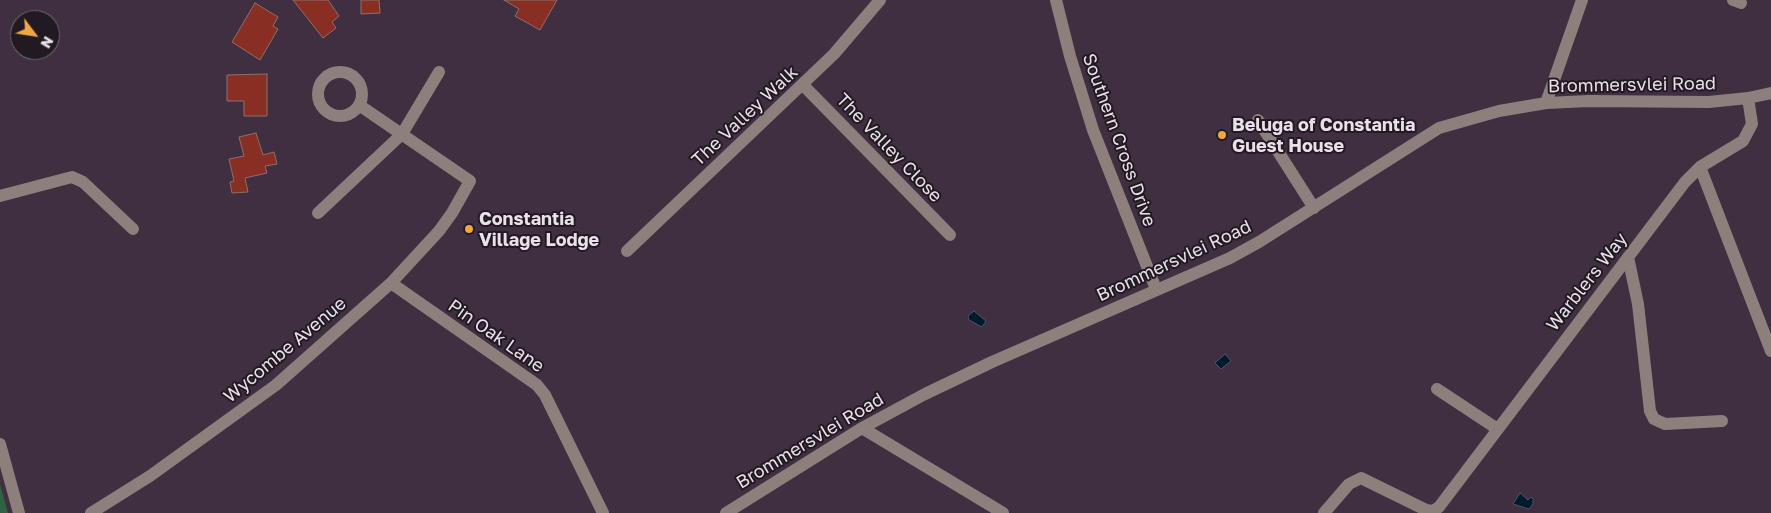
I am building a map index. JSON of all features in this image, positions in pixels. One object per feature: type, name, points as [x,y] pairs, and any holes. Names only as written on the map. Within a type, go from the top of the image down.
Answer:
[{"type":"street","name":"The Valley Walk","points":[[627,251],[803,85],[834,54],[880,0]]},
{"type":"street","name":"Southern Cross Drive","points":[[1056,0],[1070,56],[1093,130],[1156,290]]},
{"type":"street","points":[[1546,103],[1582,0]]},
{"type":"street","points":[[318,213],[391,147],[402,134],[439,72]]},
{"type":"street","name":"The Valley Close","points":[[803,85],[950,235]]},
{"type":"street","name":"Brommersvlei Road","points":[[726,513],[862,428],[992,362],[1230,258],[1314,208],[1439,128],[1499,110],[1546,103],[1589,101],[1709,102],[1748,98],[1771,93]]},
{"type":"street","name":"Warblers Way","points":[[1324,513],[1356,479],[1361,478],[1431,512],[1439,507],[1496,428],[1685,182],[1700,167],[1743,141],[1752,124],[1748,98]]},
{"type":"street","points":[[358,105],[402,134]]},
{"type":"street","points":[[1258,120],[1314,208]]},
{"type":"street","name":"Wycombe Avenue","points":[[91,513],[150,476],[276,385],[390,283],[439,231],[470,181],[402,134]]},
{"type":"street","points":[[1700,167],[1771,351]]},
{"type":"street","points":[[0,196],[72,177],[83,182],[133,229]]},
{"type":"street","points":[[1628,257],[1638,304],[1650,411],[1654,419],[1665,424],[1722,421]]},
{"type":"street","name":"Pin Oak Lane","points":[[390,283],[537,385],[544,395],[603,513]]},
{"type":"street","points":[[1437,389],[1496,428]]},
{"type":"street","points":[[862,428],[1003,513]]},
{"type":"street","points":[[0,444],[19,513]]},
{"type":"green space","points":[[0,484],[8,513],[0,513]]},
{"type":"water","points":[[974,311],[986,321],[982,327],[969,320],[968,316]]},
{"type":"water","points":[[1225,354],[1231,361],[1221,369],[1215,363]]},
{"type":"water","points":[[1520,493],[1528,500],[1531,497],[1533,499],[1533,504],[1529,509],[1513,504]]},
{"type":"building","points":[[293,0],[328,0],[339,16],[332,22],[336,28],[323,38]]},
{"type":"building","points":[[361,0],[379,0],[380,13],[361,14]]},
{"type":"building","points":[[504,0],[557,0],[540,30],[515,16],[519,9]]},
{"type":"building","points":[[255,3],[278,17],[273,26],[278,29],[260,60],[232,42]]},
{"type":"building","points":[[267,74],[267,116],[244,116],[244,101],[227,101],[227,75]]},
{"type":"building","points":[[256,133],[263,155],[274,152],[277,164],[265,166],[267,173],[245,178],[248,192],[232,193],[230,182],[234,181],[229,159],[244,156],[239,137]]},
{"type":"place","name":"Beluga of Constantia Guest House","points":[[1222,135]]},
{"type":"place","name":"Constantia Village Lodge","points":[[469,229]]}]
